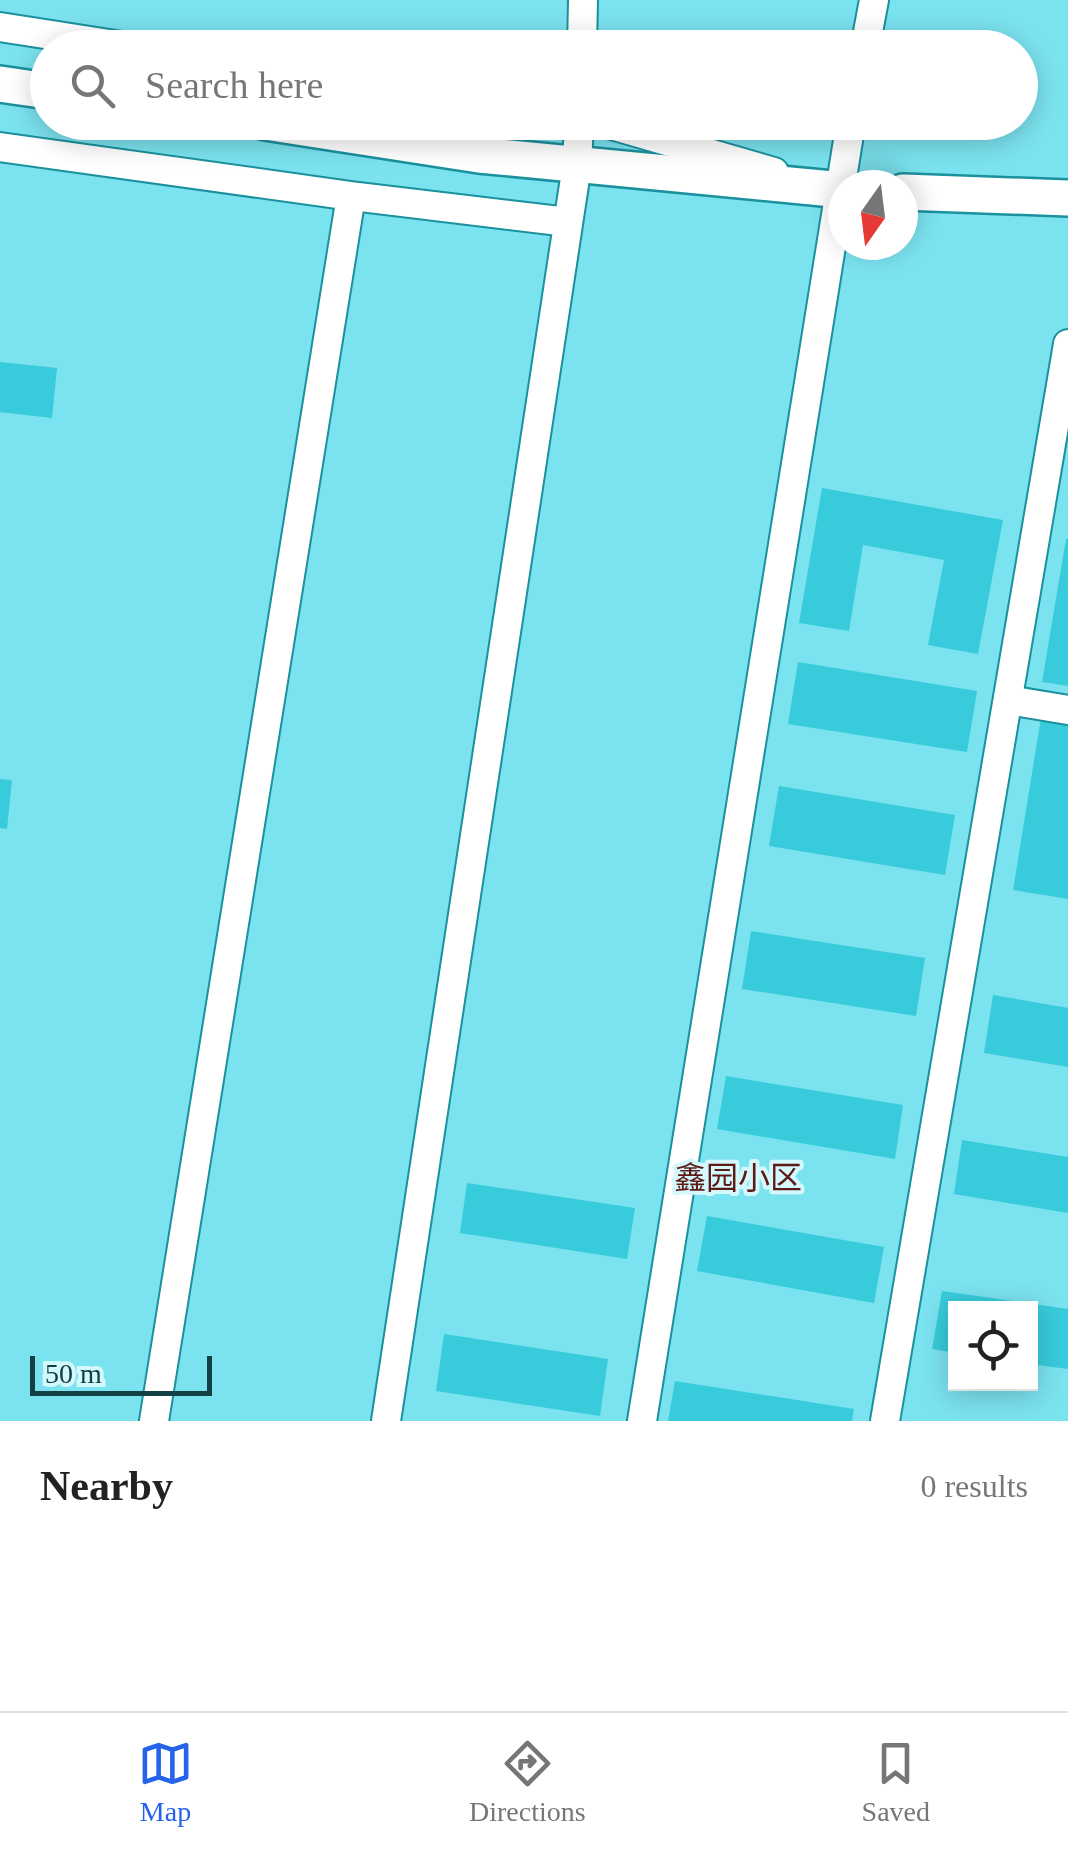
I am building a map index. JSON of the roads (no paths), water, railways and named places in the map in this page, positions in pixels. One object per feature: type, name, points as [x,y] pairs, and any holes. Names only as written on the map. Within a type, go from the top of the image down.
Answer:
[{"type":"main road","points":[[0,84],[30,88]]},
{"type":"main road","points":[[382,140],[479,155],[828,189]]},
{"type":"main road","points":[[918,193],[1068,198]]},
{"type":"street","points":[[583,30],[584,0]]},
{"type":"street","points":[[868,30],[874,0]]},
{"type":"street","points":[[0,26],[30,31]]},
{"type":"street","points":[[386,1421],[578,140]]},
{"type":"street","points":[[664,140],[828,187]]},
{"type":"street","points":[[843,170],[847,140]]},
{"type":"street","points":[[0,147],[568,222]]},
{"type":"street","points":[[154,1421],[350,196]]},
{"type":"street","points":[[642,1421],[829,260]]},
{"type":"street","points":[[885,1421],[1068,344]]},
{"type":"street","points":[[1008,700],[1068,710]]},
{"type":"district","name":"鑫园小区","points":[[738,1178]]}]
